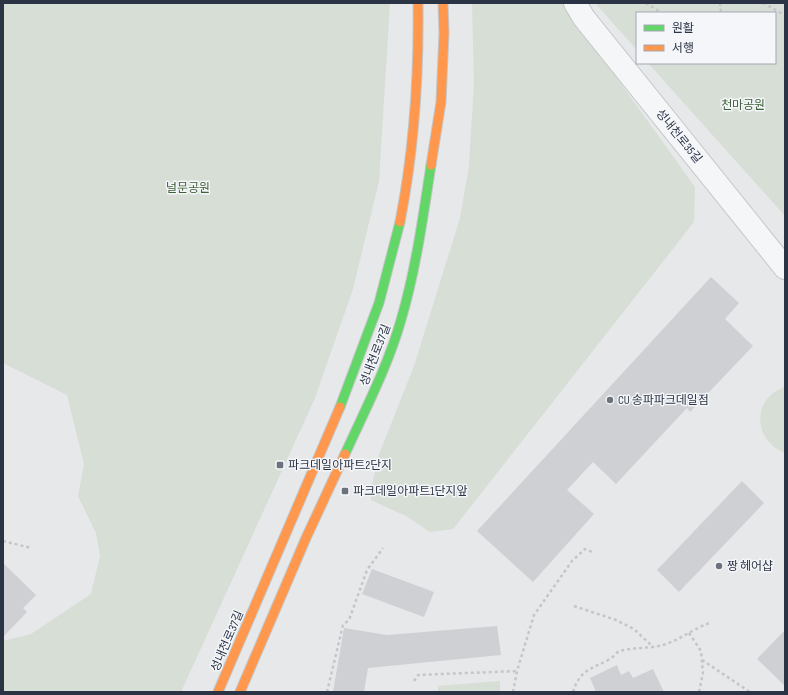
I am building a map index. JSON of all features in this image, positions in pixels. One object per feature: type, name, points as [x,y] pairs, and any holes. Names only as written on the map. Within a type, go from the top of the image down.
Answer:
[{"type":"main road","name":"성내천로37길","points":[[240,692],[366,343],[394,247],[410,165],[416,93],[418,3]]},
{"type":"main road","name":"성내천로37길","points":[[218,692],[305,515],[390,354],[401,321],[417,259],[441,102],[444,33],[443,3]]},
{"type":"street","name":"성내천로35길","points":[[575,3],[584,18],[785,268]]},
{"type":"path","points":[[646,3],[660,12]]},
{"type":"path","points":[[763,3],[785,14]]},
{"type":"path","points":[[3,541],[31,548]]},
{"type":"path","points":[[327,692],[343,625],[349,620],[368,570],[383,548]]},
{"type":"path","points":[[513,692],[517,671],[534,616],[572,561],[585,549],[592,552]]},
{"type":"path","points":[[574,606],[616,620],[634,628],[652,647]]},
{"type":"path","points":[[572,692],[578,678],[586,671],[610,659],[618,651],[663,645],[710,622]]},
{"type":"path","points":[[689,633],[701,651],[703,674],[700,692]]},
{"type":"path","points":[[702,660],[750,692]]},
{"type":"path","points":[[414,681],[418,675],[517,671]]},
{"type":"green space","name":"널문공원","points":[[3,3],[390,3],[379,181],[353,289],[315,398],[181,692],[3,692],[3,641],[31,634],[91,594],[100,556],[96,533],[78,496],[84,464],[67,395],[3,363]]},
{"type":"green space","points":[[472,3],[563,3],[695,187],[694,222],[453,529],[430,532],[406,516],[371,500],[372,486],[378,457],[414,366],[460,218],[469,166],[474,83]]},
{"type":"green space","name":"천마공원","points":[[595,3],[785,3],[785,216],[649,64],[776,64],[776,12],[636,12],[636,49]]},
{"type":"green space","points":[[785,387],[785,453],[774,447],[767,439],[762,430],[760,420],[766,400],[774,393]]},
{"type":"green space","points":[[500,681],[500,692],[438,692],[438,686]]},
{"type":"building","points":[[711,277],[739,303],[725,319],[753,346],[690,412],[687,408],[616,484],[593,462],[567,490],[594,514],[533,582],[477,531]]},
{"type":"building","points":[[742,481],[764,503],[679,592],[657,570]]},
{"type":"building","points":[[3,563],[36,595],[23,608],[27,612],[3,637]]},
{"type":"building","points":[[372,569],[434,592],[424,617],[362,594]]},
{"type":"building","points":[[497,626],[501,655],[368,668],[364,692],[333,692],[344,628],[387,635]]},
{"type":"building","points":[[785,630],[785,686],[757,659]]},
{"type":"building","points":[[617,665],[621,675],[629,671],[633,678],[653,669],[664,692],[596,692],[590,678]]},
{"type":"traffic: fast","points":[[345,454],[383,371],[396,337],[415,262],[431,165]]},
{"type":"traffic: fast","points":[[340,407],[379,303],[400,222]]},
{"type":"traffic: slow","points":[[400,222],[409,168],[415,113],[418,58],[418,3]]},
{"type":"traffic: slow","points":[[431,165],[441,102],[444,33],[443,3]]},
{"type":"traffic: slow","points":[[218,692],[340,407]]},
{"type":"traffic: slow","points":[[240,692],[306,538],[345,454]]},
{"type":"place","name":"CU 송파파크데일점","points":[[610,400]]},
{"type":"place","name":"파크데일아파트2단지","points":[[280,465]]},
{"type":"place","name":"파크데일아파트1단지앞","points":[[345,491]]},
{"type":"place","name":"짱 헤어샵","points":[[719,566]]}]
